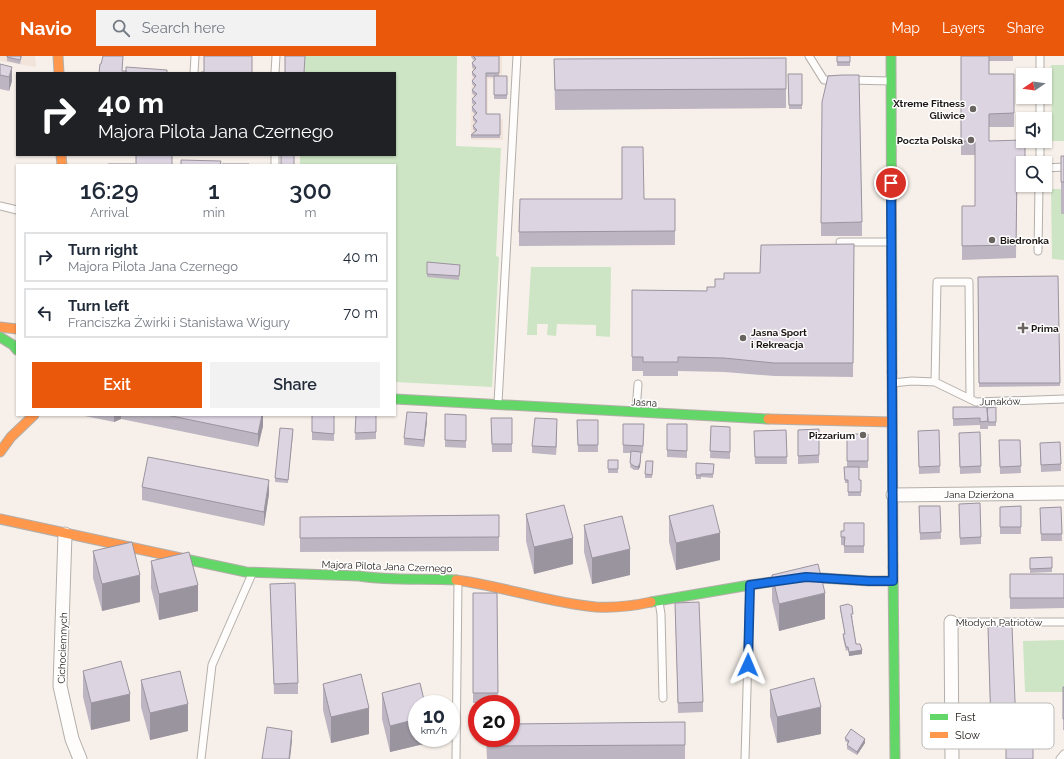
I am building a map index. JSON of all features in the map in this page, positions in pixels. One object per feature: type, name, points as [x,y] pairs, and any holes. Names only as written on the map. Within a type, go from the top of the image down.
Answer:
[{"type":"street","points":[[58,56],[59,72]]},
{"type":"street","points":[[891,56],[895,759]]},
{"type":"street","points":[[0,327],[16,329]]},
{"type":"street","points":[[0,337],[16,349]]},
{"type":"street","name":"Jasna","points":[[396,399],[498,406],[778,420],[892,422]]},
{"type":"street","points":[[0,452],[26,419]]},
{"type":"street","name":"Jana Dzierżona","points":[[893,495],[1064,493]]},
{"type":"street","name":"Majora Pilota Jana Czernego","points":[[0,520],[238,570],[373,578],[428,578],[458,580],[568,603],[597,607],[631,606],[659,600],[806,577],[893,581]]},
{"type":"street","name":"Cichociemnych","points":[[65,534],[60,686],[72,738],[80,759]]},
{"type":"street","name":"Młodych Patriotów","points":[[951,622],[952,703]]},
{"type":"street","name":"Młodych Patriotów","points":[[952,749],[952,759]]},
{"type":"lane","points":[[194,72],[195,56]]},
{"type":"lane","points":[[275,72],[276,56]]},
{"type":"lane","points":[[498,406],[517,56]]},
{"type":"lane","points":[[809,56],[824,80],[891,81]]},
{"type":"lane","points":[[1040,56],[1040,68]]},
{"type":"lane","points":[[1052,168],[1064,167]]},
{"type":"lane","points":[[1038,251],[1039,192]]},
{"type":"lane","points":[[0,206],[16,210]]},
{"type":"lane","points":[[840,242],[891,242]]},
{"type":"lane","points":[[935,382],[937,282],[969,282],[970,399]]},
{"type":"lane","name":"Junaków","points":[[892,383],[912,381],[935,382],[976,402],[1064,399]]},
{"type":"lane","points":[[636,413],[638,384]]},
{"type":"lane","points":[[201,759],[212,665],[252,572]]},
{"type":"lane","points":[[456,759],[458,580]]},
{"type":"lane","points":[[746,759],[750,585]]},
{"type":"lane","points":[[659,600],[661,614],[663,698]]},
{"type":"lane","name":"Młodych Patriotów","points":[[951,622],[1064,622]]},
{"type":"lane","points":[[1060,759],[1064,754]]},
{"type":"shaded area","points":[[0,56],[35,56],[36,67],[0,61]]},
{"type":"shaded area","points":[[472,56],[502,56],[502,79],[488,79],[488,118],[503,119],[503,140],[471,140]]},
{"type":"green space","points":[[305,56],[457,56],[456,146],[501,148],[496,256],[499,257],[492,387],[396,382],[396,164],[300,164],[300,156],[396,156],[396,72],[304,72]]},
{"type":"green space","points":[[1051,65],[1064,65],[1064,141],[1052,141]]},
{"type":"green space","points":[[1052,189],[1061,189],[1061,214],[1064,214],[1064,260],[1052,259],[1051,192]]},
{"type":"green space","points":[[531,267],[611,267],[610,337],[596,336],[596,325],[557,324],[556,336],[547,335],[548,324],[537,324],[537,335],[527,335]]},
{"type":"green space","points":[[1064,640],[1064,692],[1025,692],[1023,641]]},
{"type":"building","points":[[7,56],[21,56],[20,60]]},
{"type":"building","points":[[103,56],[123,56],[122,71],[126,72],[99,72]]},
{"type":"building","points":[[204,56],[252,56],[252,72],[204,72]]},
{"type":"building","points":[[285,56],[305,56],[304,72],[285,72]]},
{"type":"building","points":[[473,56],[499,56],[499,73],[486,73],[486,114],[500,114],[500,135],[471,135],[477,130],[473,126],[477,121],[473,117],[477,113],[472,107],[476,103],[472,99],[477,94],[472,90],[476,85],[472,81],[476,76],[472,72],[476,68],[472,63],[476,59]]},
{"type":"building","points":[[837,56],[850,56],[850,62],[837,62]]},
{"type":"building","points":[[961,56],[989,56],[989,74],[1014,74],[1014,113],[989,114],[989,141],[1016,140],[1016,148],[1025,148],[1025,156],[1016,156],[1016,245],[962,246],[962,206],[975,206],[975,141],[961,141]]},
{"type":"building","points":[[786,58],[786,89],[555,90],[554,59]]},
{"type":"building","points":[[0,64],[12,67],[9,77],[0,75]]},
{"type":"building","points":[[126,67],[167,70],[167,72],[126,72]]},
{"type":"building","points":[[788,74],[802,74],[802,105],[789,105]]},
{"type":"building","points":[[859,75],[862,222],[821,223],[822,102],[828,76]]},
{"type":"building","points":[[494,76],[507,76],[507,95],[494,95]]},
{"type":"building","points":[[622,147],[643,147],[644,199],[675,199],[675,231],[519,232],[520,199],[622,199]]},
{"type":"building","points":[[136,156],[172,156],[172,164],[136,164]]},
{"type":"building","points":[[281,156],[294,156],[294,164],[281,164]]},
{"type":"building","points":[[1061,156],[1064,156],[1064,182],[1061,182]]},
{"type":"building","points":[[181,160],[221,161],[220,164],[181,164]]},
{"type":"building","name":"Jasna Sport i Rekreacja","points":[[854,244],[853,363],[774,363],[724,358],[678,357],[678,362],[643,362],[643,357],[632,357],[632,290],[707,291],[707,287],[715,287],[715,279],[724,279],[724,273],[760,273],[761,245]]},
{"type":"building","points":[[427,262],[460,265],[459,276],[427,274]]},
{"type":"building","points":[[1058,276],[1060,383],[979,383],[978,277]]},
{"type":"building","points":[[953,407],[987,407],[988,421],[980,422],[980,418],[953,419]]},
{"type":"building","points":[[996,407],[996,422],[988,422],[987,408]]},
{"type":"building","points":[[407,412],[427,413],[424,440],[404,438]]},
{"type":"building","points":[[445,414],[466,415],[466,441],[445,440]]},
{"type":"building","points":[[172,416],[262,416],[258,434]]},
{"type":"building","points":[[312,416],[334,416],[334,434],[312,432]]},
{"type":"building","points":[[356,416],[376,416],[376,432],[355,433]]},
{"type":"building","points":[[491,418],[512,418],[512,444],[492,444]]},
{"type":"building","points":[[535,418],[557,419],[556,447],[532,446]]},
{"type":"building","points":[[577,420],[598,420],[598,445],[578,445]]},
{"type":"building","points":[[623,424],[644,424],[643,446],[623,445]]},
{"type":"building","points":[[667,424],[687,424],[687,451],[667,450]]},
{"type":"building","points":[[711,426],[730,427],[730,452],[710,451]]},
{"type":"building","points":[[280,428],[293,429],[288,480],[275,478]]},
{"type":"building","points":[[819,429],[819,455],[798,456],[798,430]]},
{"type":"building","points":[[786,430],[787,457],[755,457],[754,431]]},
{"type":"building","points":[[939,430],[940,466],[919,467],[918,431]]},
{"type":"building","points":[[980,432],[981,466],[960,467],[959,433]]},
{"type":"building","points":[[847,434],[868,434],[868,461],[847,461]]},
{"type":"building","points":[[999,440],[1020,440],[1021,466],[1000,467]]},
{"type":"building","points":[[1060,442],[1061,464],[1041,465],[1040,443]]},
{"type":"building","points":[[631,451],[641,452],[638,467],[630,463]]},
{"type":"building","points":[[148,457],[269,480],[264,512],[142,487]]},
{"type":"building","points":[[608,460],[618,460],[618,469],[608,469]]},
{"type":"building","points":[[646,461],[653,461],[652,475],[645,474]]},
{"type":"building","points":[[696,463],[714,464],[713,474],[696,475]]},
{"type":"building","points":[[844,467],[859,467],[861,492],[848,492],[848,480],[845,480]]},
{"type":"building","points":[[980,503],[981,537],[960,538],[959,504]]},
{"type":"building","points":[[564,505],[573,538],[534,547],[526,514]]},
{"type":"building","points":[[713,505],[720,533],[676,543],[669,516]]},
{"type":"building","points":[[919,506],[940,506],[941,532],[920,533]]},
{"type":"building","points":[[1021,506],[1021,527],[1000,527],[1000,507]]},
{"type":"building","points":[[1061,507],[1062,534],[1041,534],[1040,508]]},
{"type":"building","points":[[499,515],[499,537],[300,538],[300,517]]},
{"type":"building","points":[[622,516],[630,549],[592,558],[584,525]]},
{"type":"building","points":[[844,523],[864,523],[864,546],[844,546],[845,537],[841,537],[841,531],[844,531]]},
{"type":"building","points":[[132,542],[140,575],[102,584],[93,551]]},
{"type":"building","points":[[189,552],[198,585],[159,594],[151,561]]},
{"type":"building","points":[[1052,557],[1052,568],[1030,569],[1030,558]]},
{"type":"building","points":[[818,564],[825,593],[779,604],[772,575]]},
{"type":"building","points":[[1010,574],[1064,574],[1064,598],[1010,598]]},
{"type":"building","points":[[295,583],[298,683],[274,684],[270,584]]},
{"type":"building","points":[[473,593],[497,593],[498,693],[473,693]]},
{"type":"building","points":[[699,602],[703,702],[678,703],[675,603]]},
{"type":"building","points":[[848,604],[852,606],[853,614],[851,614],[856,644],[860,644],[862,650],[849,652],[848,647],[846,647],[840,606]]},
{"type":"building","points":[[1012,626],[1015,703],[990,703],[988,627]]},
{"type":"building","points":[[121,661],[130,694],[91,703],[83,671]]},
{"type":"building","points":[[180,671],[188,704],[150,713],[141,680]]},
{"type":"building","points":[[361,674],[369,708],[331,717],[323,684]]},
{"type":"building","points":[[814,678],[821,707],[777,717],[770,690]]},
{"type":"building","points":[[420,683],[423,695],[408,695],[408,721],[390,726],[382,693]]},
{"type":"building","points":[[1064,687],[1064,719],[1063,719]]},
{"type":"building","points":[[685,722],[685,745],[520,746],[520,724]]},
{"type":"building","points":[[267,727],[292,731],[289,759],[262,759]]},
{"type":"building","points":[[851,729],[865,739],[857,752],[847,745],[849,741],[845,738]]},
{"type":"building","points":[[1006,749],[1033,749],[1033,759],[1006,759]]},
{"type":"traffic: fast","points":[[891,56],[892,372]]},
{"type":"traffic: fast","points":[[0,337],[13,345],[16,349]]},
{"type":"traffic: fast","points":[[396,399],[768,419]]},
{"type":"traffic: fast","points":[[185,559],[246,572],[359,576],[395,579],[456,580]]},
{"type":"traffic: fast","points":[[893,567],[895,759]]},
{"type":"traffic: fast","points":[[651,602],[806,577],[893,581]]},
{"type":"traffic: slow","points":[[58,56],[59,72]]},
{"type":"traffic: slow","points":[[61,156],[62,164]]},
{"type":"traffic: slow","points":[[0,327],[16,329]]},
{"type":"traffic: slow","points":[[892,372],[893,567]]},
{"type":"traffic: slow","points":[[0,452],[11,437],[33,416]]},
{"type":"traffic: slow","points":[[768,419],[892,422]]},
{"type":"traffic: slow","points":[[0,519],[185,559]]},
{"type":"traffic: slow","points":[[456,580],[578,605],[610,607],[637,605],[651,602]]},
{"type":"place","name":"Xtreme Fitness Gliwice","points":[[973,109]]},
{"type":"place","name":"Poczta Polska","points":[[971,140]]},
{"type":"place","name":"Biedronka","points":[[992,240]]},
{"type":"place","name":"Prima","points":[[1023,328]]},
{"type":"place","name":"Jasna Sport i Rekreacja","points":[[743,338]]},
{"type":"place","name":"Pizzarium","points":[[863,435]]},
{"type":"route","points":[[748,665],[750,585],[806,577],[893,581],[891,183]]}]
